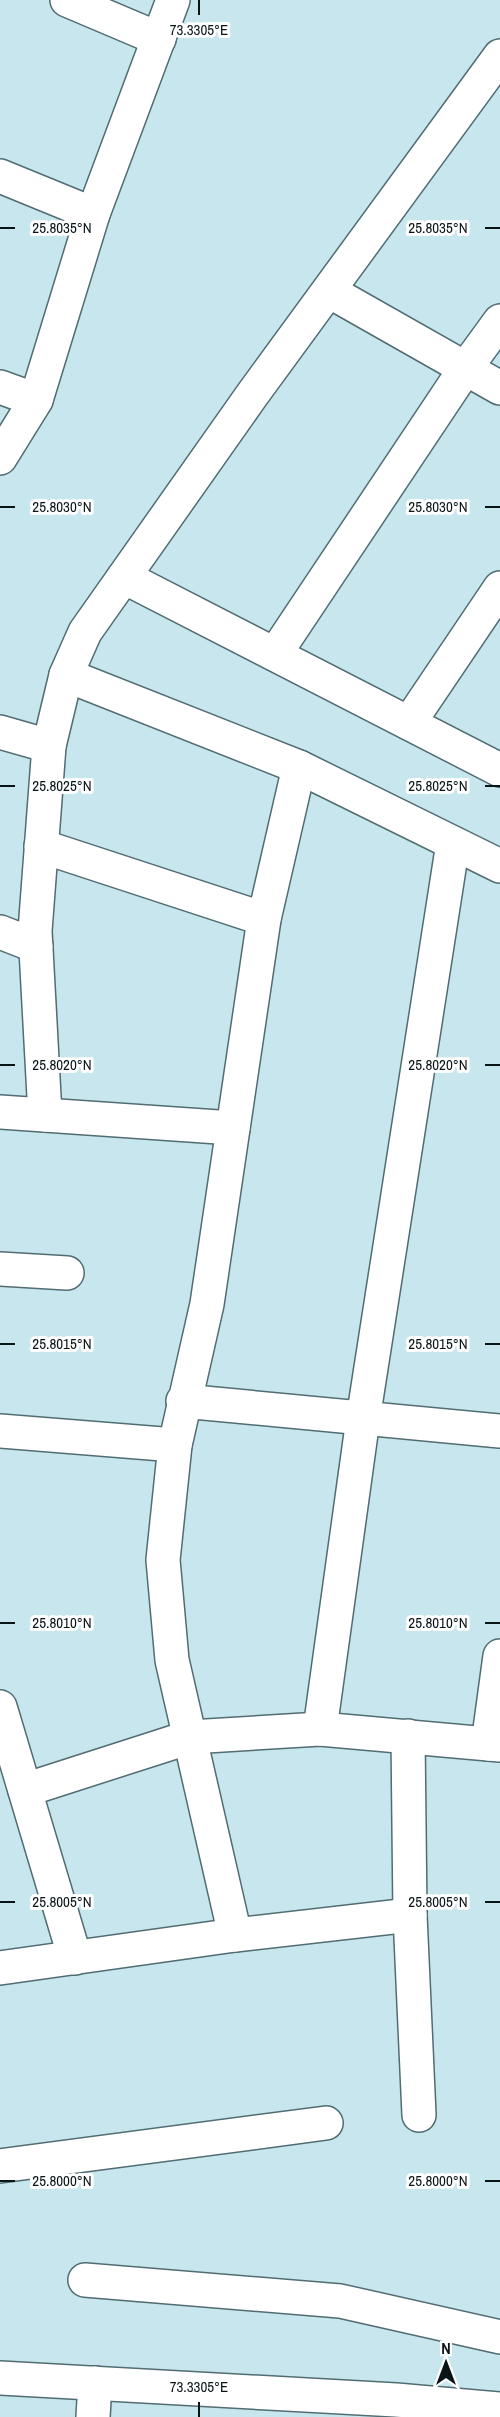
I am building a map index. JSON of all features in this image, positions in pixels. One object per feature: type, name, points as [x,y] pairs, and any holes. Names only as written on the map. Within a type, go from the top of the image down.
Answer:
[{"type":"street","points":[[67,0],[159,39]]},
{"type":"street","points":[[0,458],[36,400],[93,214],[173,0]]},
{"type":"street","points":[[45,1115],[36,945],[49,746],[66,675],[85,632],[500,56]]},
{"type":"street","points":[[0,176],[93,214]]},
{"type":"street","points":[[329,291],[500,388]]},
{"type":"street","points":[[275,654],[465,369],[500,321]]},
{"type":"street","points":[[0,387],[36,400]]},
{"type":"street","points":[[124,577],[500,770]]},
{"type":"street","points":[[409,723],[500,588]]},
{"type":"street","points":[[66,675],[299,768],[500,866]]},
{"type":"street","points":[[0,732],[49,746]]},
{"type":"street","points":[[235,1935],[172,1660],[163,1560],[175,1445],[183,1401],[207,1304],[264,919],[299,768]]},
{"type":"street","points":[[320,1729],[363,1419],[453,843]]},
{"type":"street","points":[[41,846],[264,919]]},
{"type":"street","points":[[0,932],[36,945]]},
{"type":"street","points":[[0,1112],[233,1128]]},
{"type":"street","points":[[0,1269],[67,1273]]},
{"type":"street","points":[[183,1401],[500,1431]]},
{"type":"street","points":[[0,1431],[175,1445]]},
{"type":"street","points":[[25,1790],[190,1737],[320,1729],[494,1744],[500,1656]]},
{"type":"street","points":[[0,1707],[75,1958]]},
{"type":"street","points":[[408,1736],[410,1915],[419,2115]]},
{"type":"street","points":[[0,1968],[235,1935],[410,1915]]},
{"type":"street","points":[[0,2166],[326,2123]]},
{"type":"street","points":[[85,2280],[340,2301],[500,2337]]},
{"type":"street","points":[[0,2378],[396,2400],[500,2409]]},
{"type":"street","points":[[93,2417],[95,2383]]}]
